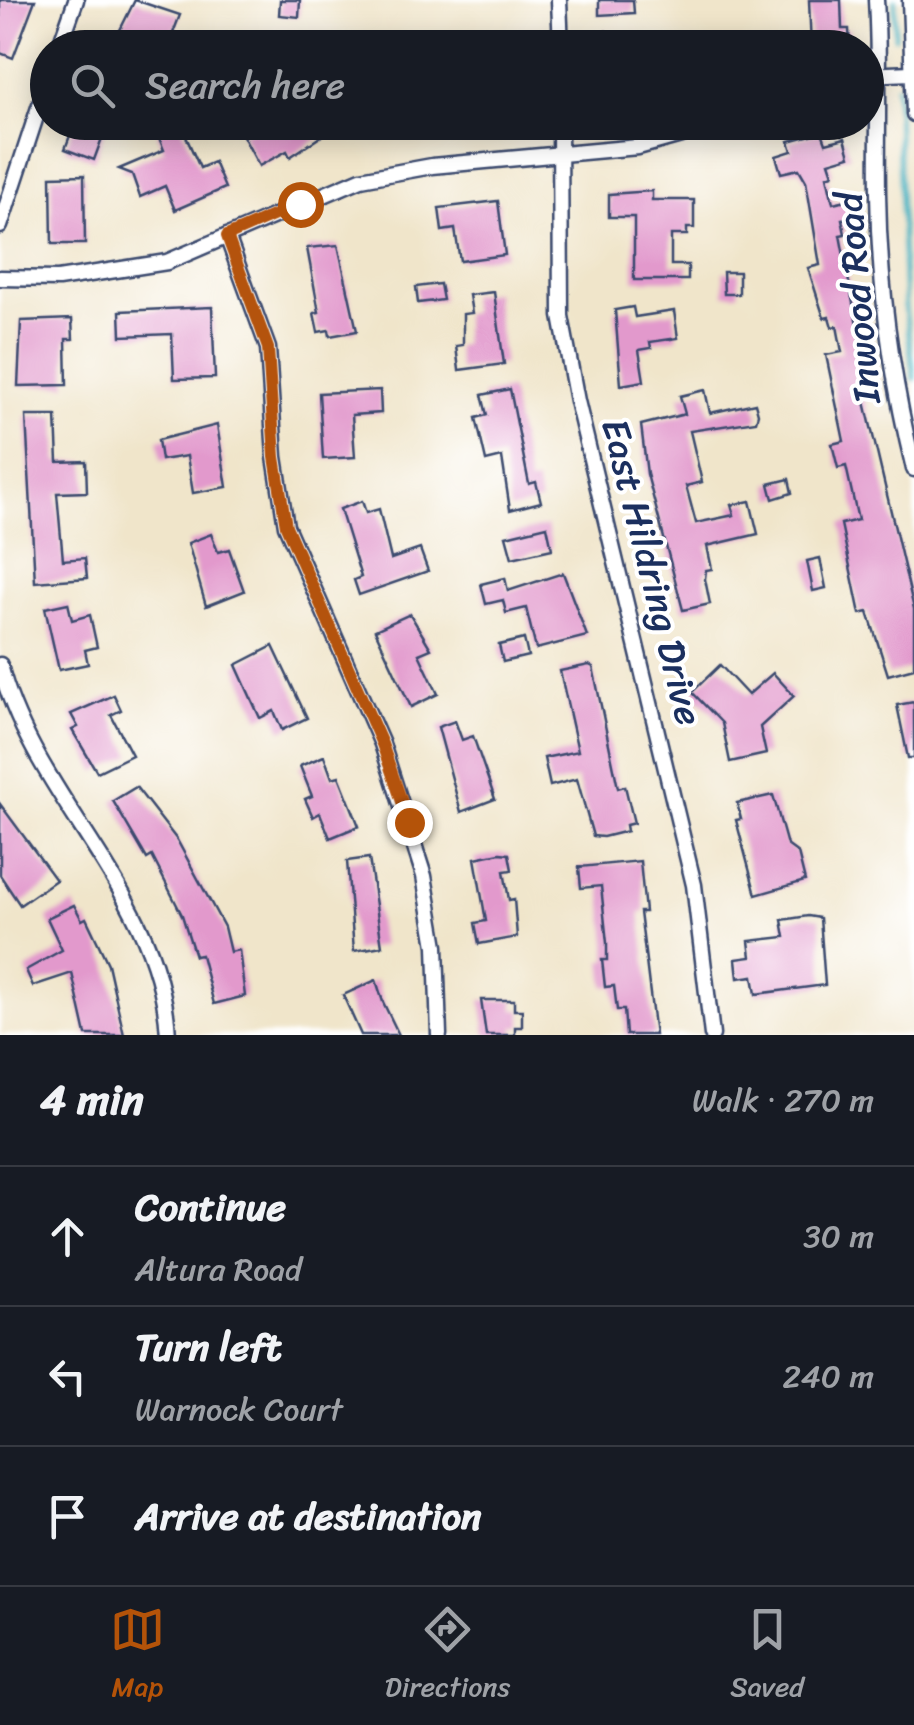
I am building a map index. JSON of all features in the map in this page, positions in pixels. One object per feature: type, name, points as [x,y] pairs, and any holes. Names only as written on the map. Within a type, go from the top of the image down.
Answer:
[{"type":"street","points":[[65,30],[76,0]]},
{"type":"street","points":[[560,0],[561,30]]},
{"type":"street","name":"Inwood Road","points":[[875,30],[876,0]]},
{"type":"street","points":[[910,0],[914,114]]},
{"type":"street","points":[[884,73],[912,73]]},
{"type":"street","points":[[0,226],[30,135]]},
{"type":"street","name":"East Hildring Drive","points":[[559,140],[561,316],[577,402],[694,885],[712,1035]]},
{"type":"street","points":[[0,278],[58,279],[167,262],[361,179],[432,166],[638,147],[663,140]]},
{"type":"street","name":"Inwood Road","points":[[876,140],[892,380],[914,469]]},
{"type":"street","points":[[227,236],[268,348],[275,457],[286,526],[382,744],[424,876],[436,946],[439,1035]]},
{"type":"street","points":[[0,665],[37,759],[144,934],[160,982],[168,1035]]},
{"type":"building","points":[[0,0],[35,0],[13,58],[0,53]]},
{"type":"building","points":[[135,0],[180,15],[174,30],[120,30]]},
{"type":"building","points":[[280,0],[300,0],[299,17],[279,15]]},
{"type":"building","points":[[599,0],[633,0],[634,13],[599,15]]},
{"type":"building","points":[[809,0],[841,0],[842,29],[849,30],[810,30]]},
{"type":"building","points":[[68,140],[101,140],[94,160],[65,149]]},
{"type":"building","points":[[160,140],[188,140],[200,168],[214,162],[225,188],[175,210],[165,186],[140,197],[132,174],[119,169],[164,150]]},
{"type":"building","points":[[245,140],[316,140],[290,157],[287,151],[259,166]]},
{"type":"building","points":[[846,140],[850,156],[829,162],[833,174],[827,176],[833,203],[851,199],[855,216],[842,219],[845,234],[840,235],[869,388],[862,389],[914,609],[914,668],[888,675],[868,612],[860,614],[841,524],[858,520],[846,466],[838,468],[832,444],[844,441],[826,355],[842,352],[837,326],[832,327],[829,317],[824,318],[808,268],[820,265],[806,181],[799,169],[781,173],[776,156],[792,151],[789,141]]},
{"type":"building","points":[[84,175],[85,244],[52,244],[51,176]]},
{"type":"building","points":[[652,191],[652,200],[694,200],[694,228],[687,228],[687,235],[671,235],[671,265],[688,265],[688,280],[634,280],[634,217],[609,217],[609,194]]},
{"type":"building","points":[[498,201],[505,255],[460,261],[455,229],[442,231],[439,208]]},
{"type":"building","points":[[338,245],[357,331],[330,336],[329,330],[318,332],[314,313],[319,312],[307,248]]},
{"type":"building","points":[[723,272],[739,272],[739,294],[724,294]]},
{"type":"building","points":[[440,284],[443,300],[418,303],[416,287]]},
{"type":"building","points":[[494,292],[504,364],[459,370],[456,346],[463,345],[463,314],[472,313],[469,295]]},
{"type":"building","points":[[212,307],[215,378],[174,379],[172,334],[121,336],[120,311]]},
{"type":"building","points":[[633,307],[635,317],[674,311],[678,338],[650,342],[651,348],[639,350],[644,381],[621,385],[615,310]]},
{"type":"building","points":[[72,319],[73,339],[66,339],[67,385],[18,386],[21,321]]},
{"type":"building","points":[[510,389],[529,484],[536,482],[541,502],[510,510],[502,457],[486,461],[476,418],[487,415],[482,395]]},
{"type":"building","points":[[380,390],[381,413],[352,415],[355,457],[323,459],[319,393]]},
{"type":"building","points":[[705,390],[710,413],[755,403],[758,414],[756,421],[690,431],[702,482],[686,486],[696,523],[734,515],[731,505],[750,501],[758,534],[707,546],[712,569],[706,570],[705,579],[710,604],[683,610],[647,474],[641,425],[685,414],[680,396]]},
{"type":"building","points":[[26,416],[56,416],[58,462],[86,461],[87,492],[57,493],[63,560],[85,558],[87,578],[35,582]]},
{"type":"building","points":[[217,425],[227,487],[193,493],[187,456],[161,460],[158,440]]},
{"type":"building","points":[[789,479],[792,493],[773,499],[769,484]]},
{"type":"building","points":[[362,501],[366,513],[379,509],[391,559],[420,549],[428,571],[359,595],[354,580],[361,577],[340,509]]},
{"type":"building","points":[[547,526],[552,549],[512,558],[506,536]]},
{"type":"building","points":[[211,534],[218,552],[229,549],[244,591],[206,606],[188,543]]},
{"type":"building","points":[[820,558],[826,588],[813,591],[807,561]]},
{"type":"building","points":[[563,573],[587,636],[536,649],[526,608],[506,613],[503,600],[486,604],[481,584],[505,578],[508,591]]},
{"type":"building","points":[[68,603],[72,620],[90,615],[97,647],[85,650],[88,664],[59,670],[45,608]]},
{"type":"building","points":[[410,614],[431,649],[419,654],[438,694],[411,707],[375,630]]},
{"type":"building","points":[[524,639],[528,656],[503,662],[499,645]]},
{"type":"building","points":[[273,646],[307,718],[282,730],[274,711],[260,718],[236,665]]},
{"type":"building","points":[[720,665],[748,695],[773,673],[794,696],[760,727],[766,754],[730,762],[722,723],[692,692]]},
{"type":"building","points":[[593,667],[618,788],[625,786],[634,823],[626,825],[627,831],[603,837],[593,836],[577,779],[550,786],[544,758],[578,751],[560,671]]},
{"type":"building","points":[[114,695],[121,710],[111,715],[132,755],[97,772],[72,730],[78,727],[71,714]]},
{"type":"building","points":[[914,702],[914,758],[908,758],[897,705]]},
{"type":"building","points":[[455,721],[462,740],[473,736],[495,799],[461,812],[438,727]]},
{"type":"building","points":[[324,756],[332,778],[339,776],[359,826],[330,838],[320,813],[313,817],[305,799],[312,796],[300,766]]},
{"type":"building","points":[[136,787],[177,840],[224,927],[230,952],[239,950],[245,996],[214,1004],[201,955],[195,956],[182,915],[152,856],[147,859],[113,801]]},
{"type":"building","points":[[773,795],[787,845],[798,853],[805,881],[756,895],[736,820],[741,819],[737,803]]},
{"type":"building","points":[[0,804],[56,880],[20,905],[0,875]]},
{"type":"building","points":[[509,854],[512,870],[504,871],[509,900],[514,899],[517,937],[479,944],[475,923],[486,921],[475,858]]},
{"type":"building","points":[[369,858],[382,946],[354,951],[347,861]]},
{"type":"building","points":[[640,861],[645,912],[640,912],[655,1035],[626,1035],[624,1010],[617,1010],[614,986],[605,987],[602,960],[607,960],[607,943],[601,886],[581,888],[579,867]]},
{"type":"building","points":[[74,905],[82,920],[86,918],[108,964],[124,1035],[86,1035],[72,973],[33,986],[26,970],[62,950],[47,918]]},
{"type":"building","points":[[820,918],[825,985],[756,994],[753,976],[738,978],[736,959],[751,957],[749,941],[785,937],[782,920]]},
{"type":"building","points":[[376,980],[399,1035],[361,1035],[343,995]]},
{"type":"building","points":[[481,1000],[514,1000],[514,1010],[522,1010],[522,1027],[515,1027],[515,1035],[486,1035]]},
{"type":"waterway","points":[[895,0],[895,37]]},
{"type":"waterway","points":[[896,86],[905,307],[914,379]]},
{"type":"route","points":[[300,204],[227,236],[268,348],[275,457],[286,526],[382,744],[409,822]]}]
